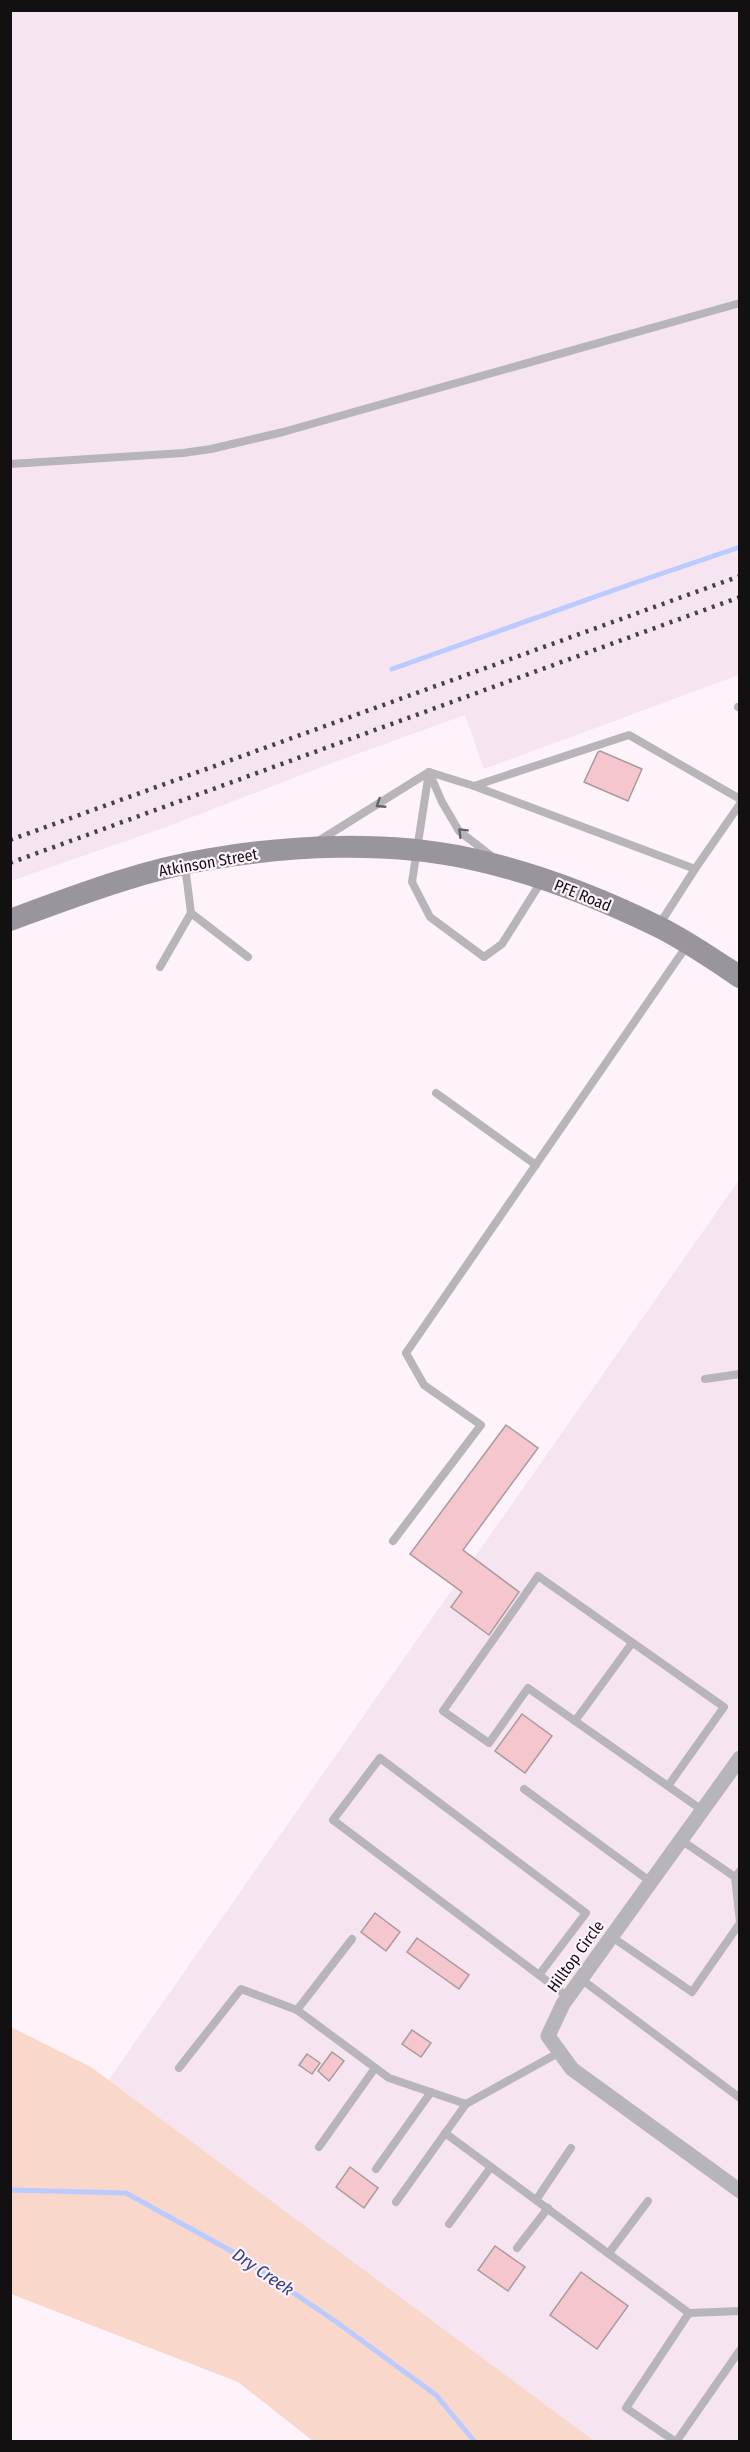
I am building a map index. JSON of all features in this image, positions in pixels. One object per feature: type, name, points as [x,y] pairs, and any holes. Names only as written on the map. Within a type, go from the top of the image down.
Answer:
[{"type":"main road","name":"Atkinson Street","points":[[10,920],[151,872],[185,864],[269,851],[339,847],[415,851]]},
{"type":"main road","name":"PFE Road","points":[[415,851],[466,858],[543,879],[590,896],[688,943],[740,977]]},
{"type":"street","name":"Hilltop Circle","points":[[740,1758],[568,1997],[548,2036],[572,2069],[740,2191]]},
{"type":"lane","points":[[10,464],[112,459],[211,449],[293,429],[740,303]]},
{"type":"lane","points":[[474,786],[629,735],[740,799]]},
{"type":"lane","points":[[429,772],[474,786],[695,869]]},
{"type":"lane","points":[[306,849],[356,820],[429,772]]},
{"type":"lane","points":[[429,772],[412,882],[430,917],[484,957],[502,944],[543,879]]},
{"type":"lane","points":[[429,772],[442,802],[459,831],[508,869]]},
{"type":"lane","points":[[658,927],[740,804]]},
{"type":"lane","points":[[160,967],[191,913],[185,864]]},
{"type":"lane","points":[[191,913],[248,957]]},
{"type":"lane","points":[[393,1541],[481,1425],[424,1385],[406,1353],[688,943]]},
{"type":"lane","points":[[436,1093],[536,1165]]},
{"type":"lane","points":[[705,1379],[740,1374]]},
{"type":"lane","points":[[668,1786],[724,1707],[538,1576],[443,1711],[489,1743],[528,1688],[702,1810]]},
{"type":"lane","points":[[575,1721],[632,1643]]},
{"type":"lane","points":[[539,1976],[586,1913],[380,1758],[333,1820],[539,1976],[568,1997]]},
{"type":"lane","points":[[524,1789],[651,1882]]},
{"type":"lane","points":[[612,1937],[692,1992],[740,1923],[737,1874],[681,1840]]},
{"type":"lane","points":[[297,2010],[352,1939]]},
{"type":"lane","points":[[581,1979],[740,2098]]},
{"type":"lane","points":[[179,2068],[241,1989],[297,2010],[389,2078],[466,2104]]},
{"type":"lane","points":[[396,2202],[466,2104],[560,2052]]},
{"type":"lane","points":[[319,2146],[375,2067]]},
{"type":"lane","points":[[376,2169],[431,2092]]},
{"type":"lane","points":[[445,2133],[689,2313],[740,2312]]},
{"type":"lane","points":[[536,2200],[570,2148]]},
{"type":"lane","points":[[448,2224],[491,2167]]},
{"type":"lane","points":[[609,2253],[648,2201]]},
{"type":"lane","points":[[517,2248],[548,2208]]},
{"type":"lane","points":[[689,2313],[626,2408],[676,2442],[740,2350]]},
{"type":"shaded area","points":[[10,11],[739,11],[739,675],[484,769],[465,715],[169,826],[11,881]]},
{"type":"shaded area","points":[[739,1180],[739,2441],[591,2441],[107,2082]]},
{"type":"shaded area","points":[[11,2027],[91,2067],[594,2441],[313,2441],[238,2382],[11,2294]]},
{"type":"building","points":[[600,751],[642,769],[628,801],[584,782]]},
{"type":"building","points":[[506,1425],[538,1448],[463,1550],[519,1592],[489,1635],[451,1607],[462,1592],[410,1554]]},
{"type":"building","points":[[522,1714],[552,1736],[525,1773],[495,1751]]},
{"type":"building","points":[[375,1913],[400,1932],[386,1951],[361,1932]]},
{"type":"building","points":[[417,1938],[469,1975],[459,1989],[407,1952]]},
{"type":"building","points":[[412,2030],[431,2043],[421,2057],[402,2044]]},
{"type":"building","points":[[332,2052],[344,2061],[329,2081],[318,2071]]},
{"type":"building","points":[[307,2054],[320,2063],[312,2074],[299,2065]]},
{"type":"building","points":[[350,2167],[378,2188],[364,2208],[336,2187]]},
{"type":"building","points":[[495,2246],[525,2267],[508,2291],[478,2270]]},
{"type":"building","points":[[581,2272],[628,2306],[597,2349],[550,2315]]},
{"type":"waterway","points":[[392,669],[740,547]]},
{"type":"waterway","name":"Dry Creek","points":[[10,2190],[126,2193],[233,2252],[335,2321],[436,2395],[475,2442]]},
{"type":"railway","points":[[10,840],[740,576]]},
{"type":"railway","points":[[10,863],[740,597]]}]
